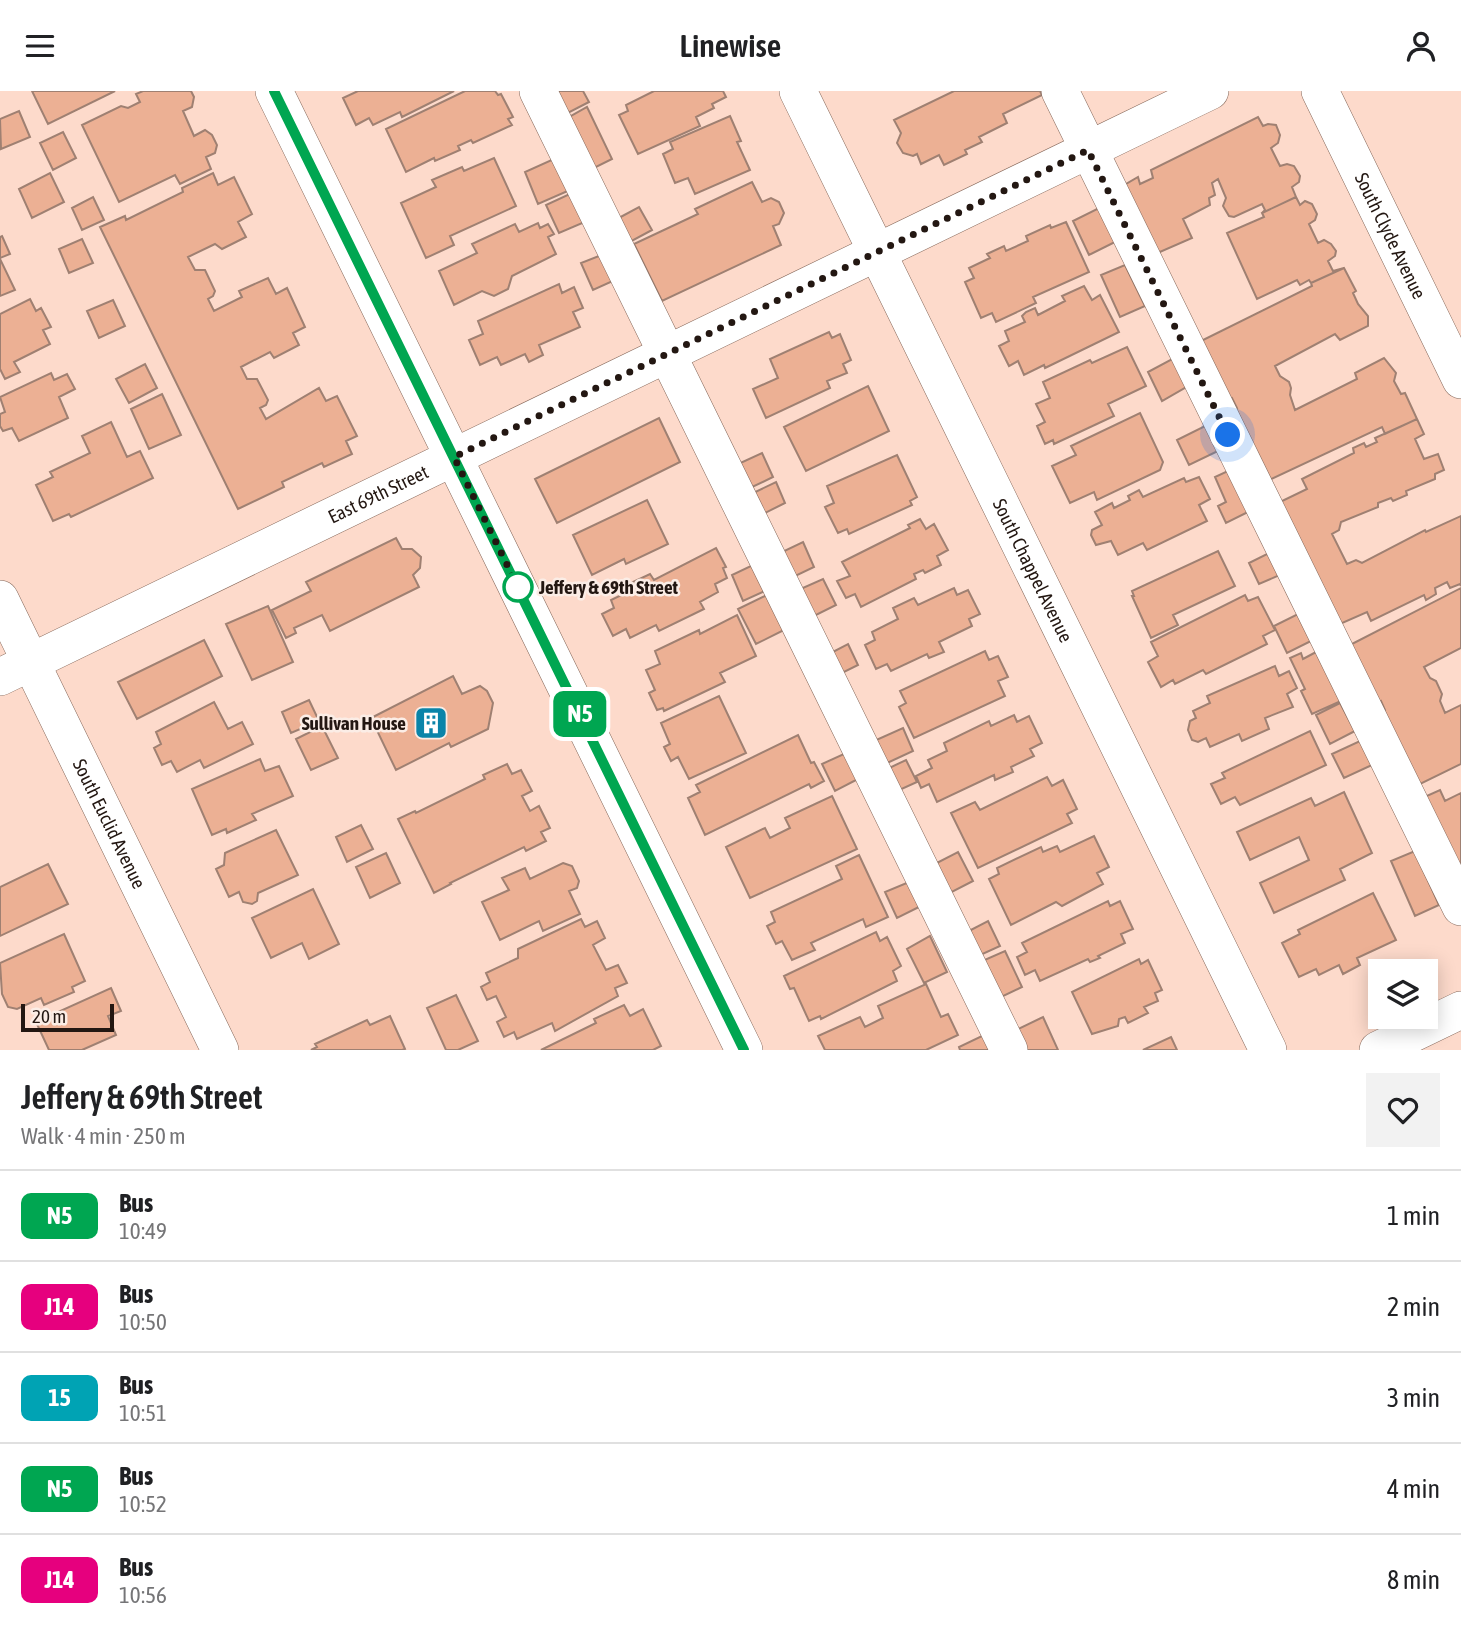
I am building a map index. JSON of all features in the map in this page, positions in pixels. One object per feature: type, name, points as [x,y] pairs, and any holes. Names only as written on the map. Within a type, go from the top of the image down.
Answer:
[{"type":"street","points":[[274,91],[744,1050]]},
{"type":"street","points":[[538,91],[1009,1050]]},
{"type":"street","name":"South Chappel Avenue","points":[[798,91],[1268,1050]]},
{"type":"street","points":[[1060,91],[1461,907]]},
{"type":"street","name":"East 69th Street","points":[[16,669],[1209,91]]},
{"type":"street","name":"South Clyde Avenue","points":[[1320,91],[1461,380]]},
{"type":"street","name":"South Euclid Avenue","points":[[0,599],[16,669],[220,1050]]},
{"type":"street","points":[[1378,1050],[1461,1010]]},
{"type":"building","points":[[32,91],[115,91],[48,124]]},
{"type":"building","points":[[143,91],[191,91],[194,97],[192,107],[183,111],[194,136],[205,130],[212,135],[217,145],[215,153],[206,157],[211,169],[180,184],[175,175],[119,202],[82,125],[121,106],[128,108],[140,102],[136,94]]},
{"type":"building","points":[[358,91],[454,91],[402,117],[400,112],[373,125],[369,118],[356,125],[343,98]]},
{"type":"building","points":[[465,91],[495,91],[498,95],[501,94],[513,117],[508,119],[512,125],[473,143],[471,140],[458,146],[460,150],[435,161],[434,158],[406,172],[386,129]]},
{"type":"building","points":[[550,91],[583,91],[589,102],[562,116]]},
{"type":"building","points":[[654,91],[723,91],[726,97],[712,104],[714,108],[696,117],[700,126],[638,154],[619,115],[628,111],[626,105]]},
{"type":"building","points":[[954,91],[1040,91],[1042,95],[1003,114],[1007,123],[979,137],[982,142],[965,150],[967,154],[944,165],[939,155],[921,164],[917,154],[913,156],[903,153],[897,143],[901,133],[894,120]]},
{"type":"building","points":[[587,107],[612,159],[588,171],[564,120]]},
{"type":"building","points":[[19,111],[30,137],[1,149],[0,119]]},
{"type":"building","points":[[730,116],[741,141],[737,142],[750,170],[695,194],[688,178],[675,183],[663,154],[673,149],[670,142]]},
{"type":"building","points":[[1258,117],[1263,126],[1276,125],[1280,135],[1278,143],[1271,148],[1280,166],[1294,166],[1300,176],[1299,182],[1292,187],[1296,197],[1262,213],[1265,210],[1262,204],[1234,217],[1229,216],[1223,206],[1226,198],[1218,179],[1212,183],[1215,195],[1209,198],[1210,205],[1183,219],[1192,238],[1153,255],[1121,187],[1138,177],[1140,184],[1153,178],[1151,170]]},
{"type":"building","points":[[63,132],[76,158],[53,170],[40,143]]},
{"type":"building","points":[[494,158],[516,206],[450,236],[454,245],[426,258],[401,203],[436,187],[432,180],[462,167],[464,171]]},
{"type":"building","points":[[556,158],[570,190],[538,204],[525,172]]},
{"type":"building","points":[[50,173],[64,202],[32,218],[19,189]]},
{"type":"building","points":[[213,173],[218,185],[234,177],[252,214],[238,222],[246,237],[222,249],[215,244],[188,257],[195,270],[205,270],[215,291],[208,299],[214,311],[242,297],[239,291],[268,278],[276,294],[287,288],[305,327],[293,333],[299,345],[274,358],[270,352],[241,367],[247,379],[257,379],[268,400],[266,405],[260,408],[266,419],[319,388],[326,401],[337,396],[357,436],[346,441],[352,454],[324,467],[322,463],[282,482],[284,487],[238,509],[100,227],[125,216],[126,220],[183,192],[182,188]]},
{"type":"building","points":[[752,182],[762,202],[771,198],[779,202],[784,213],[779,224],[773,226],[781,245],[662,301],[634,244],[698,214],[695,209]]},
{"type":"building","points":[[574,192],[587,221],[559,233],[546,205]]},
{"type":"building","points":[[93,197],[104,220],[82,230],[72,208]]},
{"type":"building","points":[[1296,197],[1300,205],[1305,201],[1312,204],[1317,214],[1315,220],[1309,224],[1318,243],[1324,240],[1336,251],[1335,256],[1328,261],[1333,271],[1344,268],[1311,283],[1309,280],[1300,285],[1297,280],[1257,299],[1227,233],[1264,217],[1262,213]]},
{"type":"building","points":[[639,207],[652,230],[628,243],[615,220]]},
{"type":"building","points":[[1099,208],[1115,242],[1089,255],[1073,221]]},
{"type":"building","points":[[1066,222],[1089,272],[1033,297],[1036,303],[996,322],[992,313],[981,318],[965,282],[974,278],[969,268],[990,258],[987,254],[1004,246],[1006,251],[1028,241],[1026,236],[1050,225],[1051,228]]},
{"type":"building","points":[[538,223],[540,228],[548,224],[554,234],[548,237],[556,254],[512,276],[508,289],[494,296],[482,291],[454,305],[439,271],[477,253],[472,244],[515,224],[519,232]]},
{"type":"building","points":[[2,236],[10,254],[0,258],[0,237]]},
{"type":"building","points":[[82,239],[93,263],[69,273],[59,249]]},
{"type":"building","points":[[604,254],[615,280],[593,290],[581,263]]},
{"type":"building","points":[[0,259],[15,290],[0,296]]},
{"type":"building","points":[[1125,265],[1145,306],[1120,317],[1101,275]]},
{"type":"building","points":[[1344,268],[1356,291],[1353,293],[1358,304],[1368,316],[1368,326],[1340,340],[1335,334],[1275,366],[1280,376],[1289,382],[1295,410],[1357,379],[1355,373],[1384,358],[1396,373],[1394,381],[1401,394],[1405,393],[1417,419],[1385,434],[1382,427],[1267,481],[1232,411],[1237,408],[1232,398],[1226,401],[1197,343]]},
{"type":"building","points":[[559,284],[562,293],[574,287],[583,308],[573,312],[580,327],[539,345],[543,355],[529,362],[525,354],[501,365],[497,357],[480,365],[469,340],[483,334],[478,321]]},
{"type":"building","points":[[1084,286],[1092,300],[1100,295],[1119,332],[1045,368],[1044,365],[1024,375],[1018,361],[1009,366],[999,346],[1009,341],[1005,331],[1025,322],[1022,316],[1026,312],[1035,308],[1038,315],[1065,301],[1062,296]]},
{"type":"building","points":[[30,299],[36,311],[41,308],[51,327],[43,330],[50,344],[14,362],[20,372],[5,379],[0,369],[0,314]]},
{"type":"building","points":[[113,300],[125,326],[99,338],[87,311]]},
{"type":"building","points":[[829,332],[832,338],[840,334],[851,360],[843,364],[847,373],[827,381],[830,388],[766,418],[753,389],[778,378],[770,359]]},
{"type":"building","points":[[1127,347],[1146,386],[1108,404],[1114,416],[1054,444],[1053,440],[1045,444],[1037,426],[1045,422],[1036,404],[1050,398],[1043,382],[1090,360],[1092,363]]},
{"type":"building","points":[[1174,358],[1188,386],[1162,401],[1148,372]]},
{"type":"building","points":[[145,364],[157,388],[129,403],[116,379]]},
{"type":"building","points":[[51,373],[54,380],[67,374],[75,389],[59,397],[68,418],[19,441],[12,428],[3,431],[0,414],[5,412],[0,397]]},
{"type":"building","points":[[868,386],[889,431],[806,471],[784,427]]},
{"type":"building","points":[[162,394],[181,435],[149,449],[131,409]]},
{"type":"building","points":[[1140,413],[1163,462],[1160,470],[1097,500],[1094,492],[1070,503],[1052,466],[1076,455],[1071,446]]},
{"type":"building","points":[[659,418],[680,462],[557,523],[535,479]]},
{"type":"building","points":[[1417,419],[1424,434],[1415,439],[1424,459],[1438,454],[1444,470],[1435,474],[1435,479],[1406,491],[1407,495],[1378,503],[1378,507],[1341,522],[1339,530],[1332,534],[1347,564],[1356,560],[1362,563],[1425,530],[1426,532],[1461,516],[1461,586],[1460,584],[1450,588],[1447,582],[1435,588],[1436,594],[1426,600],[1424,595],[1371,621],[1367,612],[1340,624],[1280,502],[1307,489],[1302,479],[1354,453],[1353,448],[1364,443],[1366,447],[1377,442],[1375,438]]},
{"type":"building","points":[[111,422],[127,457],[140,451],[153,478],[71,517],[69,514],[53,521],[36,485],[53,477],[50,472],[90,453],[82,436]]},
{"type":"building","points":[[1207,425],[1220,450],[1189,465],[1177,440]]},
{"type":"building","points":[[762,453],[773,477],[748,489],[736,465]]},
{"type":"building","points":[[897,455],[917,497],[910,501],[912,505],[849,534],[847,529],[838,533],[825,507],[834,503],[827,486]]},
{"type":"building","points":[[1230,470],[1250,511],[1226,523],[1218,506],[1226,502],[1215,477]]},
{"type":"building","points":[[1199,477],[1210,499],[1199,505],[1207,521],[1147,550],[1143,543],[1118,555],[1111,541],[1096,545],[1091,535],[1092,530],[1102,525],[1095,512],[1112,503],[1114,508],[1130,500],[1128,496],[1139,490],[1143,497],[1184,478],[1186,482]]},
{"type":"building","points":[[776,482],[785,503],[759,516],[749,495]]},
{"type":"building","points":[[647,500],[668,544],[626,564],[624,559],[592,575],[573,535]]},
{"type":"building","points":[[920,519],[926,529],[934,524],[948,550],[937,556],[941,565],[925,573],[923,570],[914,574],[916,579],[861,607],[855,594],[846,598],[837,581],[850,576],[842,562],[910,528],[908,525]]},
{"type":"building","points":[[396,538],[402,549],[412,549],[421,557],[420,568],[413,575],[419,587],[330,631],[322,615],[294,628],[296,633],[286,638],[272,610],[311,591],[306,582]]},
{"type":"building","points":[[803,542],[814,567],[789,579],[778,554]]},
{"type":"building","points":[[716,548],[726,567],[723,568],[727,578],[715,584],[718,592],[700,602],[704,609],[659,631],[656,625],[630,638],[626,629],[613,636],[602,614],[614,608],[611,600],[636,588],[633,582],[650,574],[654,580]]},
{"type":"building","points":[[1218,551],[1235,586],[1173,615],[1178,625],[1151,638],[1132,591]]},
{"type":"building","points":[[1271,552],[1282,574],[1259,584],[1249,563]]},
{"type":"building","points":[[755,564],[767,590],[743,601],[732,575]]},
{"type":"building","points":[[823,579],[836,605],[810,618],[796,591]]},
{"type":"building","points":[[954,588],[957,595],[968,590],[980,614],[969,619],[972,626],[939,642],[944,652],[929,658],[927,654],[891,671],[887,664],[876,669],[865,645],[875,640],[872,632],[898,619],[893,608],[914,598],[918,605]]},
{"type":"building","points":[[1461,588],[1461,648],[1424,667],[1430,678],[1436,681],[1442,694],[1440,701],[1445,713],[1461,705],[1461,764],[1414,787],[1381,715],[1385,710],[1381,701],[1376,704],[1348,646]]},
{"type":"building","points":[[767,595],[784,630],[756,644],[738,609]]},
{"type":"building","points":[[1245,595],[1248,601],[1258,597],[1275,630],[1263,636],[1267,644],[1206,674],[1203,670],[1175,684],[1173,680],[1161,687],[1148,662],[1158,656],[1151,642]]},
{"type":"building","points":[[268,606],[293,662],[252,680],[226,624]]},
{"type":"building","points":[[1298,614],[1311,641],[1287,653],[1274,626]]},
{"type":"building","points":[[737,615],[756,656],[720,673],[725,682],[664,711],[663,708],[657,710],[649,693],[655,690],[646,670],[660,664],[655,651],[699,630],[700,634]]},
{"type":"building","points":[[204,640],[222,676],[137,719],[118,682]]},
{"type":"building","points":[[848,644],[858,665],[836,676],[827,655]]},
{"type":"building","points":[[985,651],[989,660],[998,656],[1008,677],[998,681],[1005,696],[914,738],[899,707],[906,703],[900,691]]},
{"type":"building","points":[[1318,651],[1341,701],[1312,714],[1301,691],[1305,689],[1290,658],[1301,653],[1303,659]]},
{"type":"building","points":[[1275,666],[1279,676],[1289,671],[1297,688],[1287,694],[1293,707],[1265,718],[1269,729],[1242,741],[1239,734],[1210,747],[1206,738],[1198,742],[1192,740],[1188,730],[1190,721],[1196,718],[1193,711],[1210,703],[1207,696]]},
{"type":"building","name":"Sullivan House","points":[[453,676],[462,694],[480,686],[487,691],[493,703],[488,729],[451,747],[449,743],[396,770],[371,718]]},
{"type":"building","points":[[719,696],[746,753],[689,779],[678,757],[671,761],[664,747],[670,744],[661,723]]},
{"type":"building","points":[[309,700],[319,721],[291,733],[282,712]]},
{"type":"building","points":[[214,702],[228,729],[242,722],[253,744],[204,768],[200,760],[177,772],[171,761],[162,765],[154,748],[161,744],[156,732]]},
{"type":"building","points":[[1340,703],[1355,731],[1330,744],[1316,715]]},
{"type":"building","points":[[1014,715],[1017,722],[1029,716],[1042,743],[1030,749],[1034,756],[1011,767],[1013,772],[995,780],[994,775],[937,802],[929,784],[921,788],[916,776],[932,768],[928,760],[947,751],[944,743],[989,721],[991,726]]},
{"type":"building","points":[[322,726],[338,758],[311,770],[296,739]]},
{"type":"building","points":[[903,728],[913,751],[885,764],[874,741]]},
{"type":"building","points":[[1310,731],[1326,765],[1240,805],[1235,797],[1221,804],[1211,784],[1225,778],[1222,773]]},
{"type":"building","points":[[798,735],[811,763],[814,762],[824,781],[811,788],[809,784],[705,835],[688,798],[700,792],[696,785]]},
{"type":"building","points":[[1360,741],[1372,765],[1344,778],[1332,754]]},
{"type":"building","points":[[846,753],[858,779],[835,791],[822,764]]},
{"type":"building","points":[[260,759],[265,771],[279,766],[293,796],[252,814],[256,820],[227,833],[226,829],[212,835],[192,789]]},
{"type":"building","points":[[906,760],[917,782],[895,792],[885,770]]},
{"type":"building","points":[[507,764],[512,774],[521,770],[532,791],[522,796],[530,811],[539,806],[550,828],[541,832],[546,841],[526,851],[524,847],[434,893],[398,819],[485,779],[483,775]]},
{"type":"building","points":[[1047,777],[1052,786],[1063,780],[1077,809],[1067,814],[1072,823],[978,868],[951,813],[975,802],[980,810]]},
{"type":"building","points":[[1440,790],[1445,801],[1461,793],[1461,879],[1420,799]]},
{"type":"building","points":[[1344,792],[1372,853],[1340,869],[1345,880],[1274,913],[1260,883],[1309,860],[1299,837],[1250,860],[1237,832],[1311,798],[1315,806]]},
{"type":"building","points":[[832,796],[857,849],[750,898],[726,847],[765,828],[770,838],[790,828],[785,818]]},
{"type":"building","points":[[361,825],[373,849],[347,862],[336,837]]},
{"type":"building","points":[[276,830],[298,875],[258,893],[257,901],[252,904],[243,902],[239,892],[229,897],[216,869],[224,865],[225,853]]},
{"type":"building","points":[[1094,836],[1109,867],[1097,873],[1103,884],[1062,906],[1056,902],[1011,925],[989,879],[999,874],[997,868],[1041,847],[1043,852],[1057,846],[1060,852]]},
{"type":"building","points":[[1415,851],[1439,905],[1415,916],[1391,861]]},
{"type":"building","points":[[958,852],[973,881],[944,896],[929,867]]},
{"type":"building","points":[[386,853],[400,883],[370,898],[356,867]]},
{"type":"building","points":[[859,855],[888,917],[866,927],[863,919],[811,943],[815,950],[792,960],[782,941],[776,944],[767,926],[775,922],[771,912],[842,879],[836,866]]},
{"type":"building","points":[[563,863],[572,866],[579,881],[577,888],[569,891],[580,914],[543,931],[539,921],[500,940],[482,902],[509,890],[502,878],[525,868],[530,879]]},
{"type":"building","points":[[48,864],[68,904],[0,936],[0,887]]},
{"type":"building","points":[[909,882],[921,906],[897,918],[885,892]]},
{"type":"building","points":[[313,889],[339,944],[309,959],[302,943],[271,958],[252,918]]},
{"type":"building","points":[[1373,893],[1396,940],[1357,958],[1360,965],[1343,974],[1339,965],[1319,975],[1316,969],[1299,977],[1282,943],[1300,934],[1298,930]]},
{"type":"building","points":[[1108,901],[1110,906],[1120,901],[1133,929],[1121,934],[1125,943],[1098,956],[1100,958],[1090,962],[1088,959],[1040,981],[1035,970],[1025,975],[1017,957],[1027,952],[1022,943]]},
{"type":"building","points":[[581,919],[585,927],[597,921],[605,938],[593,945],[606,970],[618,965],[627,983],[615,988],[618,996],[555,1031],[552,1023],[517,1039],[514,1032],[504,1037],[497,1022],[506,1017],[496,996],[487,1000],[481,987],[490,982],[486,973],[518,958],[518,949]]},
{"type":"building","points":[[988,921],[1000,946],[976,957],[965,933]]},
{"type":"building","points":[[876,932],[880,941],[887,937],[901,966],[893,971],[897,981],[821,1019],[820,1016],[809,1021],[794,988],[790,989],[784,976]]},
{"type":"building","points":[[64,934],[85,981],[72,987],[74,992],[44,1005],[41,998],[17,1009],[8,1007],[2,994],[0,963]]},
{"type":"building","points":[[930,936],[947,972],[924,983],[907,949]]},
{"type":"building","points":[[1005,951],[1022,987],[997,999],[980,962]]},
{"type":"building","points":[[1139,959],[1141,964],[1148,960],[1162,990],[1155,993],[1158,1001],[1144,1007],[1148,1013],[1128,1023],[1125,1017],[1119,1019],[1118,1026],[1092,1034],[1072,992]]},
{"type":"building","points":[[926,984],[941,1017],[948,1014],[958,1035],[926,1050],[825,1050],[818,1036],[860,1017],[865,1027],[883,1018],[878,1006]]},
{"type":"building","points":[[111,988],[121,1011],[108,1016],[116,1035],[82,1050],[49,1050],[36,1022]]},
{"type":"building","points":[[456,995],[478,1041],[458,1050],[446,1050],[427,1008]]},
{"type":"building","points":[[624,1005],[630,1016],[643,1009],[661,1046],[653,1050],[541,1050],[596,1023],[594,1019]]},
{"type":"building","points":[[390,1016],[405,1049],[311,1050],[317,1047],[315,1044],[367,1020],[370,1025]]},
{"type":"building","points":[[1043,1017],[1058,1050],[1025,1050],[1016,1030]]},
{"type":"building","points":[[984,1035],[992,1050],[960,1050],[959,1047]]},
{"type":"building","points":[[1171,1037],[1177,1050],[1143,1050]]},
{"type":"bus line","name":"N5","points":[[274,91],[744,1050]]},
{"type":"place","name":"Jeffery & 69th Street","points":[[518,587]]},
{"type":"place","name":"Sullivan House","points":[[431,723]]},
{"type":"route","points":[[518,587],[454,457],[1088,150],[1228,435]]}]
